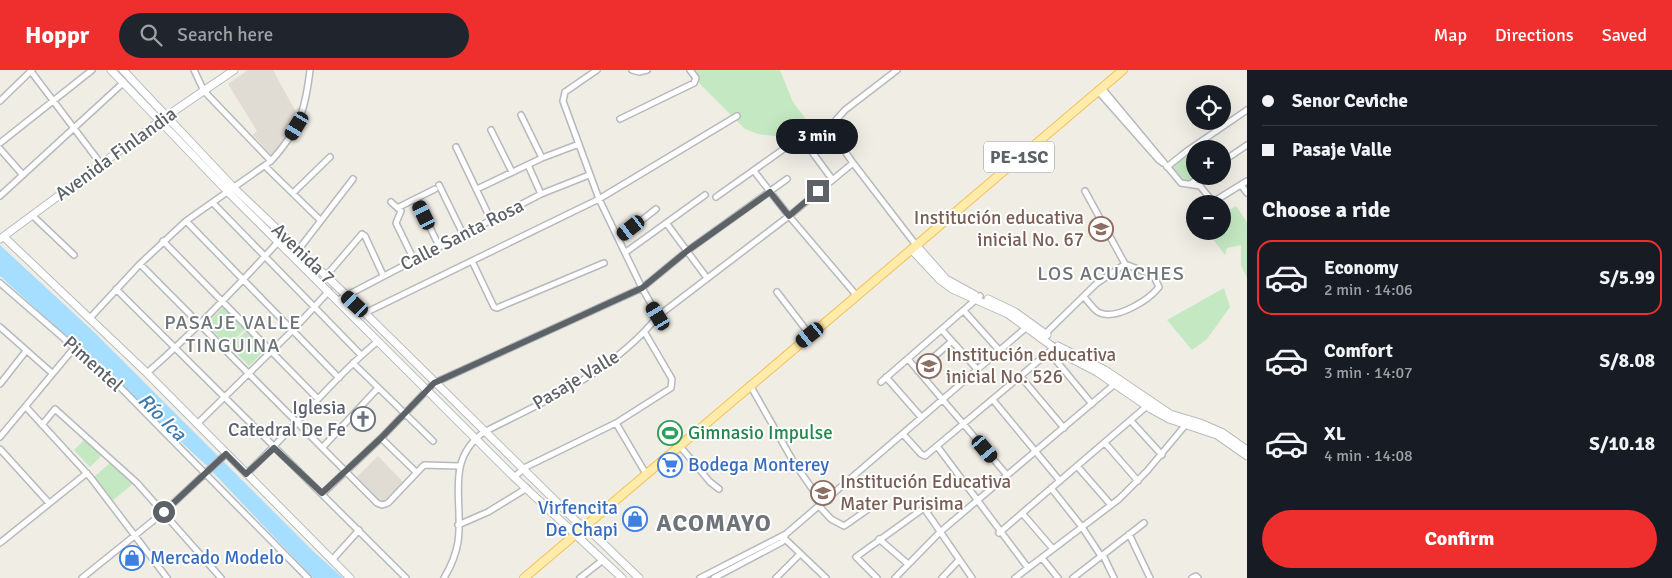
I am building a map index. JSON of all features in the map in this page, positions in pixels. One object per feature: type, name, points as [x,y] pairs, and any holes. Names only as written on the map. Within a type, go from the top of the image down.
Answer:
[{"type":"main road","name":"PE-1SC","points":[[524,578],[1123,70]]},
{"type":"street","points":[[0,101],[32,70],[101,164]]},
{"type":"street","points":[[0,143],[92,70]]},
{"type":"street","name":"Avenida 7","points":[[111,70],[427,390],[477,437],[514,477],[622,578]]},
{"type":"street","name":"Avenida 7","points":[[124,70],[168,116],[231,190],[299,249],[522,470],[578,523],[585,526],[639,578]]},
{"type":"street","points":[[194,70],[204,91],[270,161]]},
{"type":"street","name":"Avenida Finlandia","points":[[1,237],[33,216],[161,120],[234,70]]},
{"type":"street","points":[[90,318],[163,241],[186,221],[270,161],[292,136],[301,119],[310,70]]},
{"type":"street","points":[[596,70],[563,96],[589,175],[599,199],[642,288],[658,316]]},
{"type":"street","points":[[632,70],[639,72],[647,70]]},
{"type":"street","points":[[620,119],[694,83],[696,78],[690,70]]},
{"type":"street","points":[[897,70],[836,120],[834,130],[837,140],[914,247],[946,279],[978,298],[1014,312],[1043,335],[1092,404]]},
{"type":"street","points":[[0,196],[124,82]]},
{"type":"street","points":[[1100,89],[1158,160],[1166,165],[1181,183],[1186,184]]},
{"type":"street","points":[[1166,165],[1247,110]]},
{"type":"street","points":[[521,115],[542,158]]},
{"type":"street","points":[[365,313],[599,199],[736,116]]},
{"type":"street","points":[[492,130],[512,172]]},
{"type":"street","points":[[801,137],[832,179]]},
{"type":"street","points":[[477,189],[542,158],[579,144]]},
{"type":"street","points":[[716,197],[788,146]]},
{"type":"street","points":[[1231,156],[1247,146]]},
{"type":"street","points":[[456,147],[491,220]]},
{"type":"street","points":[[0,149],[23,174]]},
{"type":"street","points":[[293,194],[330,157]]},
{"type":"street","name":"Pasaje Valle","points":[[444,578],[458,542],[459,466],[466,449],[477,437],[600,370],[645,333],[658,316],[789,216],[853,163]]},
{"type":"street","points":[[528,165],[541,194]]},
{"type":"street","points":[[265,166],[320,220]]},
{"type":"street","points":[[754,171],[789,216],[857,296]]},
{"type":"street","name":"Calle Santa Rosa","points":[[338,300],[541,194],[589,175]]},
{"type":"street","points":[[322,493],[381,438],[434,383],[642,288],[687,251],[787,179]]},
{"type":"street","points":[[299,249],[353,180]]},
{"type":"street","points":[[1195,185],[1200,186],[1213,202],[1247,181]]},
{"type":"street","points":[[1241,185],[1247,193]]},
{"type":"street","points":[[399,207],[437,187],[463,234]]},
{"type":"street","points":[[1084,297],[1096,311],[1103,314],[1124,311],[1146,300],[1159,288],[1156,280],[1147,272],[1125,264],[1085,191]]},
{"type":"street","points":[[626,252],[706,195]]},
{"type":"street","points":[[416,199],[440,246]]},
{"type":"street","points":[[391,202],[399,207],[401,214],[396,225],[414,260]]},
{"type":"street","points":[[213,203],[360,355]]},
{"type":"street","points":[[619,238],[656,209]]},
{"type":"street","points":[[33,216],[74,255]]},
{"type":"street","points":[[186,221],[339,378]]},
{"type":"street","points":[[667,224],[706,278]]},
{"type":"street","points":[[326,276],[362,234],[366,236],[383,275]]},
{"type":"street","points":[[1,237],[147,373],[197,424],[224,456],[246,474],[350,578]]},
{"type":"street","points":[[163,241],[318,399]]},
{"type":"street","points":[[147,373],[176,348],[245,280],[279,241]]},
{"type":"street","points":[[472,261],[494,307],[497,308],[604,263]]},
{"type":"street","points":[[140,264],[382,505],[388,503],[416,472],[427,464],[459,466]]},
{"type":"street","points":[[1043,335],[1107,275],[1125,264]]},
{"type":"street","name":"Pimentel","points":[[0,283],[121,388],[206,472],[308,578]]},
{"type":"street","points":[[116,289],[406,578]]},
{"type":"street","points":[[197,424],[294,330],[329,291]]},
{"type":"street","points":[[776,292],[810,335]]},
{"type":"street","points":[[921,417],[884,380],[978,298]]},
{"type":"street","points":[[964,311],[998,350]]},
{"type":"street","points":[[700,578],[785,536],[1029,325]]},
{"type":"street","points":[[0,327],[52,373]]},
{"type":"street","points":[[942,330],[977,369]]},
{"type":"street","points":[[514,477],[522,470],[616,423],[647,405],[672,386],[672,379],[645,333]]},
{"type":"street","points":[[246,474],[274,448],[360,355],[378,340]]},
{"type":"street","points":[[918,370],[952,341]]},
{"type":"street","points":[[0,437],[74,348]]},
{"type":"street","points":[[903,434],[924,456],[1021,377],[1053,348]]},
{"type":"street","points":[[1053,348],[1118,381],[1170,414],[1217,435],[1247,456]]},
{"type":"street","points":[[0,384],[26,351]]},
{"type":"street","points":[[908,359],[1006,474]]},
{"type":"street","points":[[353,363],[434,441]]},
{"type":"street","points":[[1021,377],[1064,428]]},
{"type":"street","points":[[895,578],[940,532],[1006,474],[1064,428],[1118,381]]},
{"type":"street","points":[[1118,381],[1147,406],[1170,418],[1223,433],[1247,450]]},
{"type":"street","points":[[750,385],[792,461],[831,519],[845,526],[866,510]]},
{"type":"street","points":[[322,447],[378,388]]},
{"type":"street","points":[[993,400],[1060,481]]},
{"type":"street","points":[[1000,532],[1147,406]]},
{"type":"street","points":[[26,407],[87,473],[167,578]]},
{"type":"street","points":[[42,425],[55,409],[109,456],[164,512],[217,577]]},
{"type":"street","points":[[1131,421],[1162,455]]},
{"type":"street","points":[[1015,578],[1111,505],[1138,481],[1188,422]]},
{"type":"street","points":[[616,423],[646,474]]},
{"type":"street","points":[[381,438],[416,472]]},
{"type":"street","points":[[1105,443],[1138,481]]},
{"type":"street","points":[[679,445],[710,482],[719,489]]},
{"type":"street","points":[[937,446],[976,501],[1028,568]]},
{"type":"street","points":[[0,449],[49,503]]},
{"type":"street","points":[[82,578],[135,537],[224,456]]},
{"type":"street","points":[[1077,466],[1111,505]]},
{"type":"street","points":[[0,544],[87,473]]},
{"type":"street","points":[[458,525],[488,512],[527,488]]},
{"type":"street","points":[[1050,488],[1102,555],[1114,578]]},
{"type":"street","points":[[876,578],[856,557],[924,508],[972,578]]},
{"type":"street","points":[[1022,513],[1053,549]]},
{"type":"street","points":[[1072,578],[1144,523]]},
{"type":"street","points":[[332,560],[359,530]]},
{"type":"street","points":[[1129,534],[1150,578]]},
{"type":"street","points":[[785,536],[800,554],[826,578]]},
{"type":"street","points":[[714,578],[722,576],[782,542],[785,536]]},
{"type":"street","points":[[879,539],[908,564]]},
{"type":"street","points":[[776,578],[800,554]]},
{"type":"street","points":[[1042,558],[1058,578]]},
{"type":"street","points":[[580,578],[603,560]]},
{"type":"street","points":[[942,578],[959,560]]},
{"type":"street","points":[[716,569],[722,576]]},
{"type":"street","points":[[1083,570],[1086,578]]},
{"type":"street","points":[[1192,578],[1196,576],[1198,578]]},
{"type":"shaded area","points":[[248,70],[273,70],[298,116],[287,135],[271,155],[253,135],[257,131],[228,84]]},
{"type":"shaded area","points":[[378,456],[404,483],[383,504],[356,478]]},
{"type":"green space","points":[[686,70],[780,70],[793,102],[805,118],[811,133],[798,139],[758,134],[745,129]]},
{"type":"green space","points":[[1186,155],[1186,182],[1172,167]]},
{"type":"green space","points":[[1236,206],[1247,222],[1247,278],[1241,265],[1241,245],[1227,248],[1225,255],[1214,240],[1231,240],[1231,209]]},
{"type":"green space","points":[[1224,288],[1230,307],[1207,339],[1192,350],[1167,320]]},
{"type":"green space","points":[[223,307],[245,329],[228,346],[206,324]]},
{"type":"green space","points":[[246,331],[265,350],[249,366],[230,346]]},
{"type":"green space","points":[[85,439],[101,456],[90,467],[74,450]]},
{"type":"green space","points":[[111,462],[134,483],[112,501],[94,477]]},
{"type":"water","name":"Río Ica","points":[[0,245],[93,331],[313,551],[343,578],[313,578],[206,465],[0,276]]},
{"type":"place","name":"Institución educativa inicial No. 67","points":[[1101,229]]},
{"type":"place","name":"Institución educativa inicial No. 526","points":[[929,366]]},
{"type":"place","name":"Iglesia Catedral De Fe","points":[[363,419]]},
{"type":"place","name":"Gimnasio Impulse","points":[[670,433]]},
{"type":"place","name":"Bodega Monterey","points":[[670,465]]},
{"type":"place","name":"Institución Educativa Mater Purisima","points":[[823,493]]},
{"type":"place","name":"Virfencita De Chapi","points":[[635,519]]},
{"type":"place","name":"Mercado Modelo","points":[[132,558]]},
{"type":"district","name":"LOS ACUACHES","points":[[1111,273]]},
{"type":"district","name":"PASAJE VALLE TINGUINA","points":[[233,334]]},
{"type":"district","name":"ACOMAYO","points":[[714,523]]},
{"type":"route","points":[[164,512],[226,454],[246,474],[274,448],[322,493],[381,438],[434,383],[642,288],[687,251],[770,192],[789,216],[818,191]]}]
